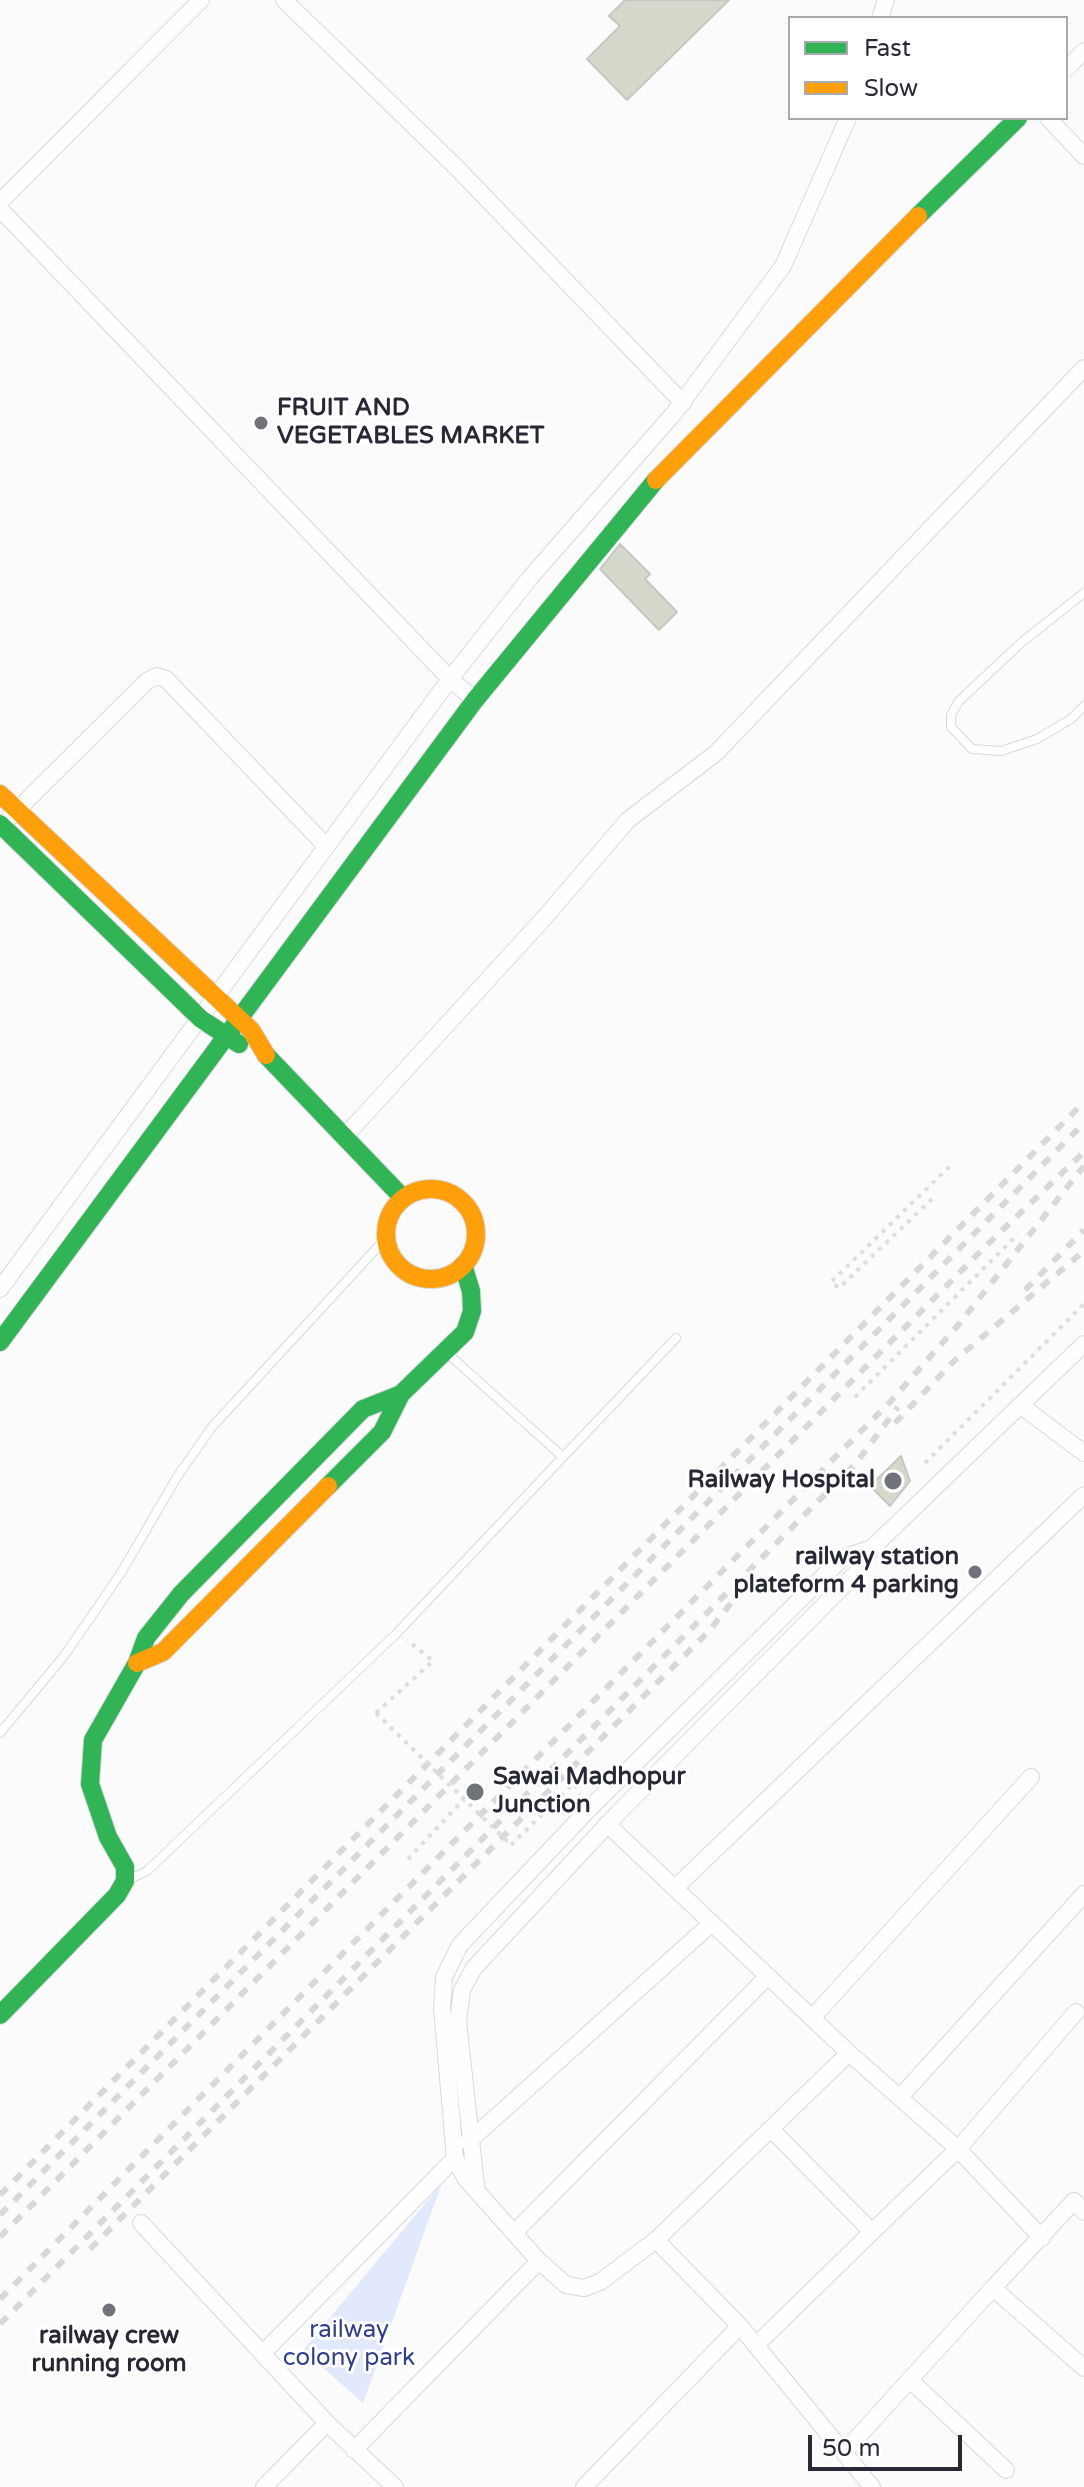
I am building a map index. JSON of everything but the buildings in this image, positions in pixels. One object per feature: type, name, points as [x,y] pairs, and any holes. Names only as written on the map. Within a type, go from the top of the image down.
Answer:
[{"type":"street","points":[[0,202],[201,0]]},
{"type":"street","points":[[284,0],[457,168],[679,408],[697,435]]},
{"type":"street","points":[[1068,67],[1084,51]]},
{"type":"street","points":[[0,1289],[450,679],[529,579],[679,408],[783,266],[847,120]]},
{"type":"street","points":[[0,1342],[475,700],[624,515],[697,435],[1016,120]]},
{"type":"street","points":[[1050,120],[1084,156]]},
{"type":"street","points":[[0,209],[450,679],[475,700]]},
{"type":"street","points":[[346,1135],[546,916],[628,820],[716,753],[1084,368]]},
{"type":"street","points":[[258,1047],[238,1044],[201,1019],[1,825],[147,681],[157,676],[166,679],[325,845]]},
{"type":"street","points":[[0,794],[251,1030],[258,1047],[346,1135],[403,1198]]},
{"type":"street","points":[[431,1189],[459,1198],[475,1223],[476,1238],[463,1265],[437,1278],[409,1273],[389,1252],[386,1238],[387,1223],[403,1198],[431,1189]]},
{"type":"street","points":[[0,2015],[117,1895],[125,1881],[125,1867],[108,1837],[90,1784],[93,1740],[113,1700],[137,1663],[146,1638],[224,1550],[363,1409],[401,1394],[465,1332],[472,1311],[471,1291],[463,1265]]},
{"type":"street","points":[[476,2186],[468,2142],[458,2021],[462,1990],[474,1968],[607,1824],[856,1573],[872,1548],[1084,1344]]},
{"type":"street","points":[[137,1663],[163,1652],[382,1432],[401,1394]]},
{"type":"street","points":[[1020,1405],[1084,1453]]},
{"type":"street","points":[[675,1888],[1084,1495]]},
{"type":"street","points":[[849,2053],[656,2240],[600,2282],[584,2288],[566,2285],[539,2261],[458,2169],[442,2008],[444,1977],[460,1945],[589,1809],[842,1558],[872,1548]]},
{"type":"street","points":[[812,2018],[1031,1777]]},
{"type":"street","points":[[607,1824],[849,2053],[958,2149],[1042,2238]]},
{"type":"street","points":[[901,2096],[1084,1894]]},
{"type":"street","points":[[468,2142],[712,1923]]},
{"type":"street","points":[[515,2232],[768,1976]]},
{"type":"street","points":[[756,2345],[958,2149],[1076,2012]]},
{"type":"street","points":[[772,2130],[872,2232]]},
{"type":"street","points":[[263,2353],[455,2158]]},
{"type":"street","points":[[845,2451],[993,2288],[1081,2201]]},
{"type":"street","points":[[141,2223],[327,2423],[395,2487]]},
{"type":"street","points":[[656,2240],[740,2326],[872,2487]]},
{"type":"street","points":[[354,2450],[539,2261]]},
{"type":"street","points":[[993,2288],[1081,2360]]},
{"type":"street","points":[[584,2487],[740,2326]]},
{"type":"street","points":[[910,2380],[1006,2470]]},
{"type":"street","points":[[264,2487],[327,2423]]},
{"type":"lane","points":[[1084,593],[1022,642],[959,701],[951,715],[951,727],[972,749],[1001,751],[1037,739],[1071,719],[1084,706]]},
{"type":"lane","points":[[0,1733],[72,1644],[212,1427],[386,1238]]},
{"type":"lane","points":[[125,1881],[147,1871],[397,1633],[676,1338]]},
{"type":"lane","points":[[447,1352],[563,1457]]},
{"type":"path","points":[[932,1199],[839,1288],[831,1282],[949,1167]]},
{"type":"path","points":[[855,1397],[1018,1234]]},
{"type":"path","points":[[925,1463],[1084,1304]]},
{"type":"path","points":[[397,1633],[433,1661],[376,1713],[511,1845],[574,1783]]},
{"type":"path","points":[[408,1859],[464,1799]]},
{"type":"green space","name":"railway colony park","points":[[442,2183],[363,2403],[303,2350]]},
{"type":"railway","points":[[0,2195],[1084,1102]]},
{"type":"railway","points":[[0,2215],[1084,1123]]},
{"type":"railway","points":[[0,2237],[989,1243],[1084,1152]]},
{"type":"railway","points":[[0,2299],[892,1400],[959,1324],[1084,1166]]},
{"type":"railway","points":[[1025,1290],[1084,1230]]},
{"type":"railway","points":[[895,1423],[954,1361],[1084,1251]]},
{"type":"railway","points":[[0,2324],[857,1462],[898,1407]]},
{"type":"railway","points":[[90,2249],[709,1631],[742,1589]]},
{"type":"traffic: fast","points":[[918,216],[1016,120]]},
{"type":"traffic: fast","points":[[0,1342],[475,700],[656,480]]},
{"type":"traffic: fast","points":[[0,824],[201,1019],[239,1044]]},
{"type":"traffic: fast","points":[[266,1055],[403,1198]]},
{"type":"traffic: fast","points":[[328,1486],[382,1432],[401,1394],[465,1332],[472,1311],[471,1291],[463,1265]]},
{"type":"traffic: fast","points":[[0,2015],[117,1895],[125,1881],[125,1867],[108,1837],[90,1784],[93,1740],[137,1663],[146,1638],[181,1594],[363,1409],[401,1394]]},
{"type":"traffic: slow","points":[[656,480],[918,216]]},
{"type":"traffic: slow","points":[[0,794],[251,1030],[266,1055]]},
{"type":"traffic: slow","points":[[431,1189],[448,1193],[463,1202],[472,1217],[476,1234],[472,1251],[463,1266],[448,1275],[431,1279],[414,1275],[399,1266],[390,1251],[386,1234],[390,1217],[399,1202],[414,1193],[431,1189]]},
{"type":"traffic: slow","points":[[137,1663],[163,1652],[328,1486]]},
{"type":"place","name":"FRUIT AND VEGETABLES MARKET","points":[[261,423]]},
{"type":"place","name":"Railway Hospital","points":[[893,1481]]},
{"type":"place","name":"railway station plateform 4 parking","points":[[975,1572]]},
{"type":"place","name":"Sawai Madhopur Junction","points":[[475,1792]]},
{"type":"place","name":"railway crew running room","points":[[109,2310]]}]
